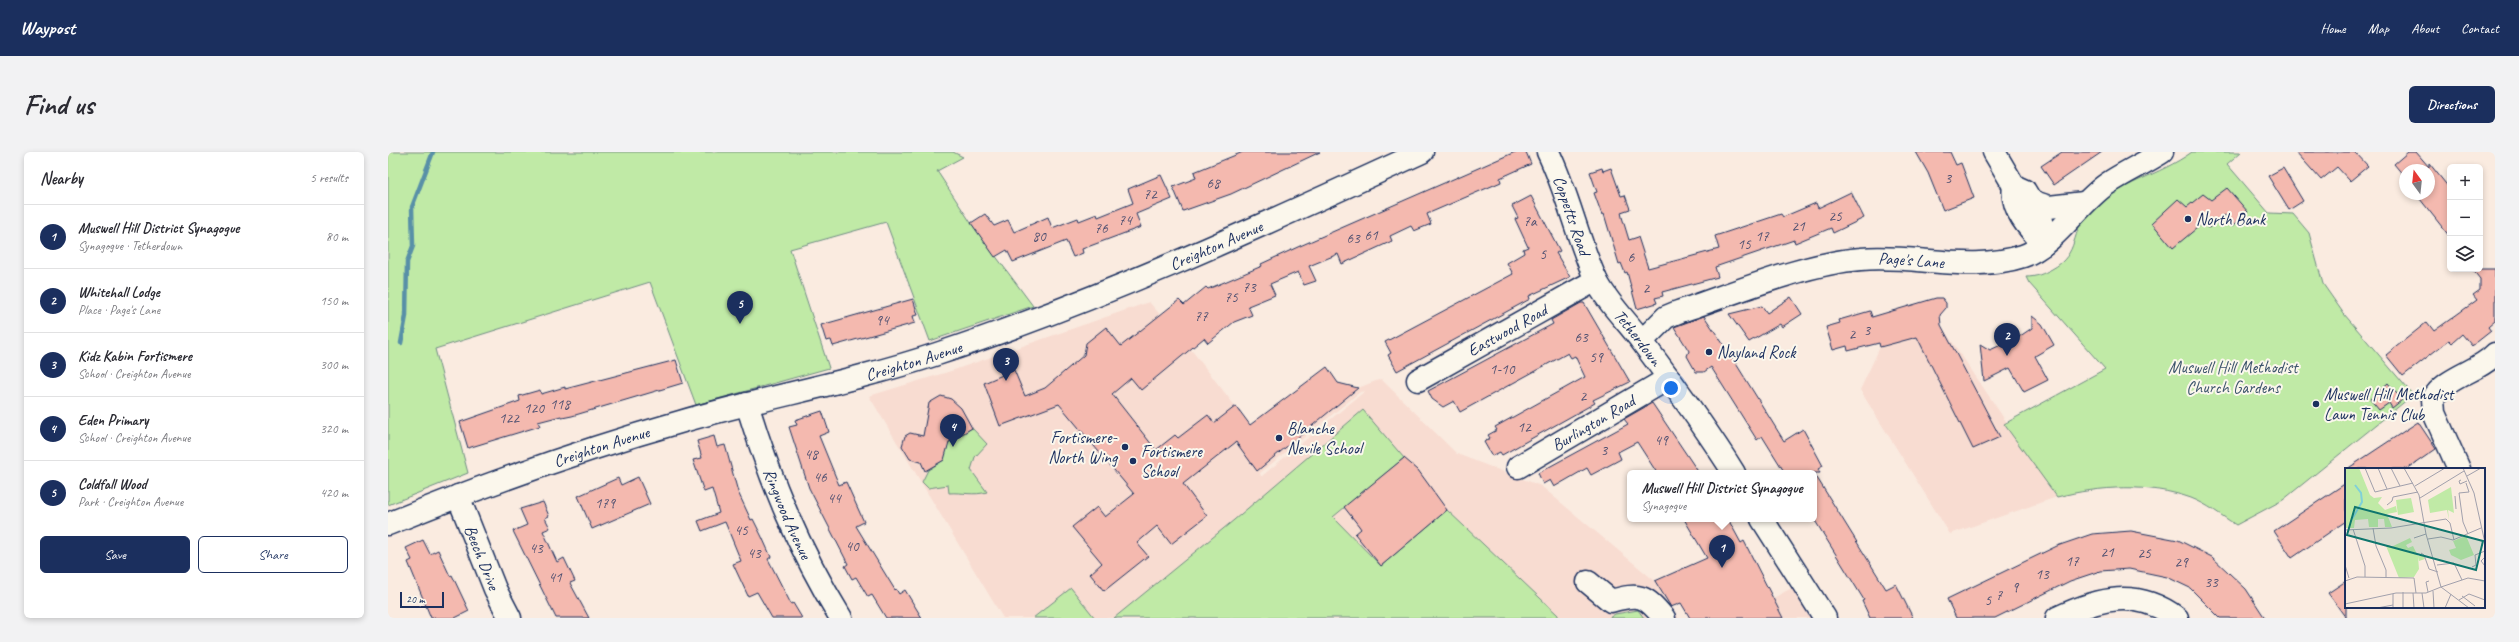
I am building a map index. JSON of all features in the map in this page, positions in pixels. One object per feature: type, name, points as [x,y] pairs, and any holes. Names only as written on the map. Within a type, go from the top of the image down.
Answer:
[{"type":"street","name":"Creighton Avenue","points":[[388,524],[458,496],[575,453],[747,404],[933,355],[1035,321],[1121,287],[1422,152]]},
{"type":"street","name":"Coppetts Road","points":[[1548,152],[1558,173],[1596,280]]},
{"type":"street","points":[[1994,152],[2014,186],[2025,191],[2042,221],[2044,244]]},
{"type":"street","name":"Page's Lane","points":[[1642,341],[1666,317],[1678,312],[1829,264],[1860,258],[1948,262],[2002,261],[2024,255],[2044,244],[2084,203],[2108,183],[2162,152]]},
{"type":"street","points":[[2014,186],[2012,198],[2014,202],[2028,228],[2044,244]]},
{"type":"street","points":[[2031,201],[2049,207],[2084,203]]},
{"type":"street","name":"Tetherdown","points":[[1596,280],[1613,308],[1642,341],[1732,470]]},
{"type":"street","name":"Eastwood Road","points":[[1418,380],[1596,280]]},
{"type":"street","points":[[2459,468],[2434,413],[2433,399],[2442,388],[2488,361],[2495,354]]},
{"type":"street","name":"Burlington Road","points":[[1518,468],[1669,378]]},
{"type":"street","name":"Ringwood Avenue","points":[[747,404],[770,475],[793,531],[816,578],[841,618]]},
{"type":"street","name":"Beech Drive","points":[[458,496],[495,589],[510,618]]},
{"type":"street","points":[[1764,522],[1825,618]]},
{"type":"street","points":[[1588,582],[1611,601],[1634,595],[1650,601],[1664,618]]},
{"type":"street","points":[[2057,618],[2084,605],[2115,598],[2144,601],[2166,610],[2177,618]]},
{"type":"shaded area","points":[[1936,298],[1942,298],[1946,303],[1940,315],[1941,325],[2057,497],[1950,534],[1860,390],[1880,347],[1871,317]]},
{"type":"shaded area","name":"Fortismere School","points":[[1149,302],[1193,352],[1253,429],[1266,427],[1260,417],[1327,367],[1338,383],[1358,388],[1381,379],[1457,454],[1541,486],[1655,581],[1669,607],[1679,618],[1003,618],[869,396],[951,371]],"holes":[[[1365,391],[1262,476],[1260,473],[1360,392]]]},
{"type":"shaded area","points":[[1803,582],[1825,618],[1736,618]]},
{"type":"green space","points":[[388,152],[953,152],[963,157],[937,171],[971,223],[1033,306],[930,341],[886,222],[790,249],[829,368],[696,405],[650,282],[435,349],[468,473],[388,505]]},
{"type":"green space","name":"Muswell Hill Methodist Church Gardens","points":[[2192,152],[2241,152],[2227,164],[2269,213],[2293,214],[2309,233],[2323,284],[2344,314],[2413,395],[2283,500],[2236,525],[2209,507],[2191,498],[2158,490],[2124,488],[2090,490],[2057,497],[2004,424],[2105,369],[2029,283],[2026,277],[2042,274],[2061,263],[2071,249],[2083,219],[2100,202]]},
{"type":"green space","points":[[1363,410],[1404,458],[1333,517],[1381,566],[1447,510],[1558,615],[1558,618],[1114,618],[1234,520]]},
{"type":"green space","points":[[972,428],[987,444],[975,457],[971,470],[987,492],[977,494],[949,493],[948,485],[928,488],[922,482],[928,470],[944,460],[942,447]]},
{"type":"green space","points":[[1071,588],[1095,618],[1033,618]]},
{"type":"green space","points":[[1638,610],[1644,618],[1609,618],[1615,614]]},
{"type":"building","points":[[1243,152],[1320,152],[1231,194],[1183,211],[1173,187],[1196,178],[1194,172]]},
{"type":"building","points":[[1515,152],[1526,152],[1531,164],[1500,178],[1501,182],[1427,214],[1431,224],[1414,231],[1411,226],[1390,236],[1392,241],[1342,264],[1338,254],[1309,266],[1316,281],[1304,285],[1298,272],[1270,284],[1275,295],[1248,306],[1252,315],[1234,322],[1208,343],[1204,338],[1141,390],[1131,378],[1112,394],[1156,450],[1175,435],[1178,438],[1208,415],[1214,423],[1236,406],[1250,425],[1327,367],[1338,383],[1358,388],[1257,471],[1236,442],[1183,484],[1207,516],[1171,544],[1157,526],[1137,543],[1148,556],[1104,591],[1090,574],[1102,563],[1072,527],[1097,507],[1105,517],[1134,494],[1059,404],[1000,426],[984,383],[1014,370],[1025,396],[1045,388],[1084,355],[1086,343],[1106,327],[1121,346],[1179,300],[1184,305],[1206,287],[1208,289],[1262,266],[1261,264],[1300,246]]},
{"type":"building","points":[[1916,152],[1950,152],[1956,165],[1961,163],[1974,198],[1943,210],[1928,173]]},
{"type":"building","points":[[2062,152],[2102,152],[2054,185],[2041,166]]},
{"type":"building","points":[[2296,152],[2355,152],[2368,166],[2350,181],[2337,167],[2321,180]]},
{"type":"building","points":[[2408,152],[2416,152],[2426,164],[2399,164],[2399,170],[2394,164]]},
{"type":"building","points":[[1602,168],[1603,171],[1611,168],[1621,196],[1625,195],[1630,209],[1621,212],[1629,240],[1638,237],[1648,268],[1719,249],[1715,236],[1781,214],[1783,217],[1816,203],[1818,208],[1851,192],[1864,218],[1833,233],[1831,228],[1795,243],[1794,240],[1715,267],[1718,277],[1662,292],[1663,296],[1655,298],[1657,303],[1637,309],[1627,272],[1625,273],[1621,263],[1619,264],[1604,214],[1602,215],[1594,193],[1597,192],[1590,172]]},
{"type":"building","points":[[2283,168],[2303,201],[2289,210],[2268,176]]},
{"type":"building","points":[[2435,170],[2447,185],[2447,233],[2421,200],[2435,200]]},
{"type":"building","points":[[1161,175],[1172,199],[1136,214],[1141,227],[1082,249],[1083,253],[1073,257],[1066,241],[1013,262],[1007,250],[995,257],[971,223],[985,214],[994,226],[1008,220],[1014,232],[1048,217],[1052,228],[1078,218],[1079,221],[1097,214],[1098,217],[1133,203],[1128,189]]},
{"type":"building","name":"North Bank","points":[[2227,188],[2248,212],[2233,226],[2225,215],[2209,228],[2203,223],[2173,248],[2152,223],[2178,199],[2187,207],[2203,194],[2211,200]]},
{"type":"building","points":[[1531,196],[1560,251],[1556,253],[1570,277],[1529,296],[1530,299],[1397,371],[1388,355],[1391,353],[1385,342],[1513,274],[1507,263],[1524,253],[1523,249],[1528,247],[1515,219],[1518,218],[1512,206]]},
{"type":"building","points":[[2483,269],[2495,269],[2495,321],[2488,327],[2491,331],[2472,346],[2462,334],[2452,343],[2449,340],[2403,376],[2386,355],[2427,322],[2434,331],[2477,300],[2473,295],[2480,290],[2480,279],[2474,272],[2483,272]]},
{"type":"building","points":[[1791,297],[1802,314],[1782,327],[1780,324],[1749,342],[1729,314],[1762,306],[1767,313]]},
{"type":"building","points":[[1936,298],[1942,298],[1946,303],[1946,308],[1940,315],[1941,325],[2000,437],[1973,449],[1917,337],[1880,347],[1879,343],[1848,351],[1847,346],[1833,350],[1826,327],[1840,323],[1839,320],[1870,311],[1872,317]]},
{"type":"building","points":[[913,299],[918,315],[913,316],[915,323],[833,346],[831,340],[826,341],[821,325]]},
{"type":"building","points":[[1581,303],[1584,303],[1630,382],[1593,400],[1595,403],[1502,455],[1500,452],[1492,456],[1484,442],[1490,438],[1488,435],[1497,430],[1495,427],[1585,377],[1575,356],[1571,358],[1568,353],[1460,412],[1454,401],[1443,407],[1432,399],[1428,391],[1553,324],[1551,320]]},
{"type":"building","points":[[1704,316],[1730,354],[1784,441],[1803,429],[1823,466],[1818,469],[1820,473],[1817,473],[1817,470],[1783,470],[1762,436],[1757,440],[1711,367],[1704,372],[1696,372],[1687,356],[1689,351],[1674,327]]},
{"type":"building","points":[[2032,316],[2042,324],[2054,345],[2035,356],[2048,380],[2024,392],[2010,368],[1984,381],[1980,344],[1990,350],[2001,345],[2004,347],[2032,328]]},
{"type":"building","points":[[676,360],[683,383],[572,416],[562,418],[561,416],[538,422],[540,426],[468,448],[460,422],[520,401],[519,396],[540,390],[541,394],[565,387],[565,389]]},
{"type":"building","points":[[2388,383],[2402,400],[2392,408],[2389,403],[2379,410],[2370,399]]},
{"type":"building","points":[[941,396],[951,399],[961,408],[972,428],[949,442],[944,460],[925,471],[921,462],[910,459],[902,446],[905,436],[910,433],[923,436],[929,403]]},
{"type":"building","points":[[1652,403],[1697,470],[1655,470],[1637,442],[1618,452],[1621,459],[1591,475],[1587,468],[1554,487],[1550,480],[1543,484],[1538,473],[1628,424],[1624,419]]},
{"type":"building","points":[[822,411],[829,432],[819,436],[839,485],[846,482],[864,522],[856,526],[895,590],[896,589],[899,594],[905,590],[922,618],[886,618],[872,595],[868,597],[856,577],[852,579],[845,566],[848,564],[809,488],[789,427],[797,425],[795,420]]},
{"type":"building","points":[[2418,422],[2436,449],[2408,468],[2349,468]]},
{"type":"building","points":[[714,436],[717,447],[725,445],[738,492],[771,557],[768,559],[791,604],[793,603],[802,618],[772,618],[757,592],[748,596],[733,564],[741,561],[725,522],[702,531],[698,521],[719,513],[712,489],[704,492],[693,460],[702,458],[697,441]]},
{"type":"building","points":[[1404,458],[1418,470],[1447,510],[1381,566],[1355,534],[1361,529],[1344,507]]},
{"type":"building","points":[[638,477],[650,504],[592,529],[578,496],[618,478],[621,485]]},
{"type":"building","points":[[1817,478],[1886,589],[1896,584],[1913,618],[1870,618],[1862,601],[1864,600],[1816,522]]},
{"type":"building","points":[[2345,484],[2345,522],[2292,558],[2274,531]]},
{"type":"building","points":[[543,502],[549,516],[545,518],[550,528],[543,531],[557,562],[564,558],[575,581],[570,583],[589,618],[556,618],[513,531],[527,525],[520,509]]},
{"type":"building","points":[[1686,522],[1730,522],[1741,543],[1744,541],[1783,618],[1690,618],[1681,603],[1671,607],[1655,581],[1707,558]]},
{"type":"building","points":[[2131,531],[2178,540],[2212,557],[2246,589],[2265,618],[2220,618],[2190,588],[2167,577],[2129,569],[2100,571],[2070,581],[1995,618],[1956,618],[1947,599],[2057,546],[2092,534]]},
{"type":"building","points":[[423,540],[430,554],[438,550],[469,611],[455,618],[431,618],[408,562],[412,560],[406,548]]},
{"type":"building","points":[[2345,582],[2346,618],[2328,593]]},
{"type":"waterway","points":[[401,343],[406,316],[407,262],[413,246],[412,207],[433,152]]},
{"type":"place","name":"North Bank","points":[[2188,219]]},
{"type":"place","name":"Coldfall Wood","points":[[740,324]]},
{"type":"place","name":"Nayland Rock","points":[[1709,352]]},
{"type":"place","name":"Whitehall Lodge","points":[[2007,356]]},
{"type":"place","name":"Kidz Kabin Fortismere","points":[[1006,381]]},
{"type":"place","name":"Muswell Hill Methodist Lawn Tennis Club","points":[[2316,404]]},
{"type":"place","name":"Blanche Nevile School","points":[[1279,438]]},
{"type":"place","name":"Eden Primary","points":[[953,447]]},
{"type":"place","name":"Fortismere- North Wing","points":[[1125,447]]},
{"type":"place","name":"Fortismere School","points":[[1133,461]]},
{"type":"place","name":"Muswell Hill District Synagogue","points":[[1722,568]]}]
